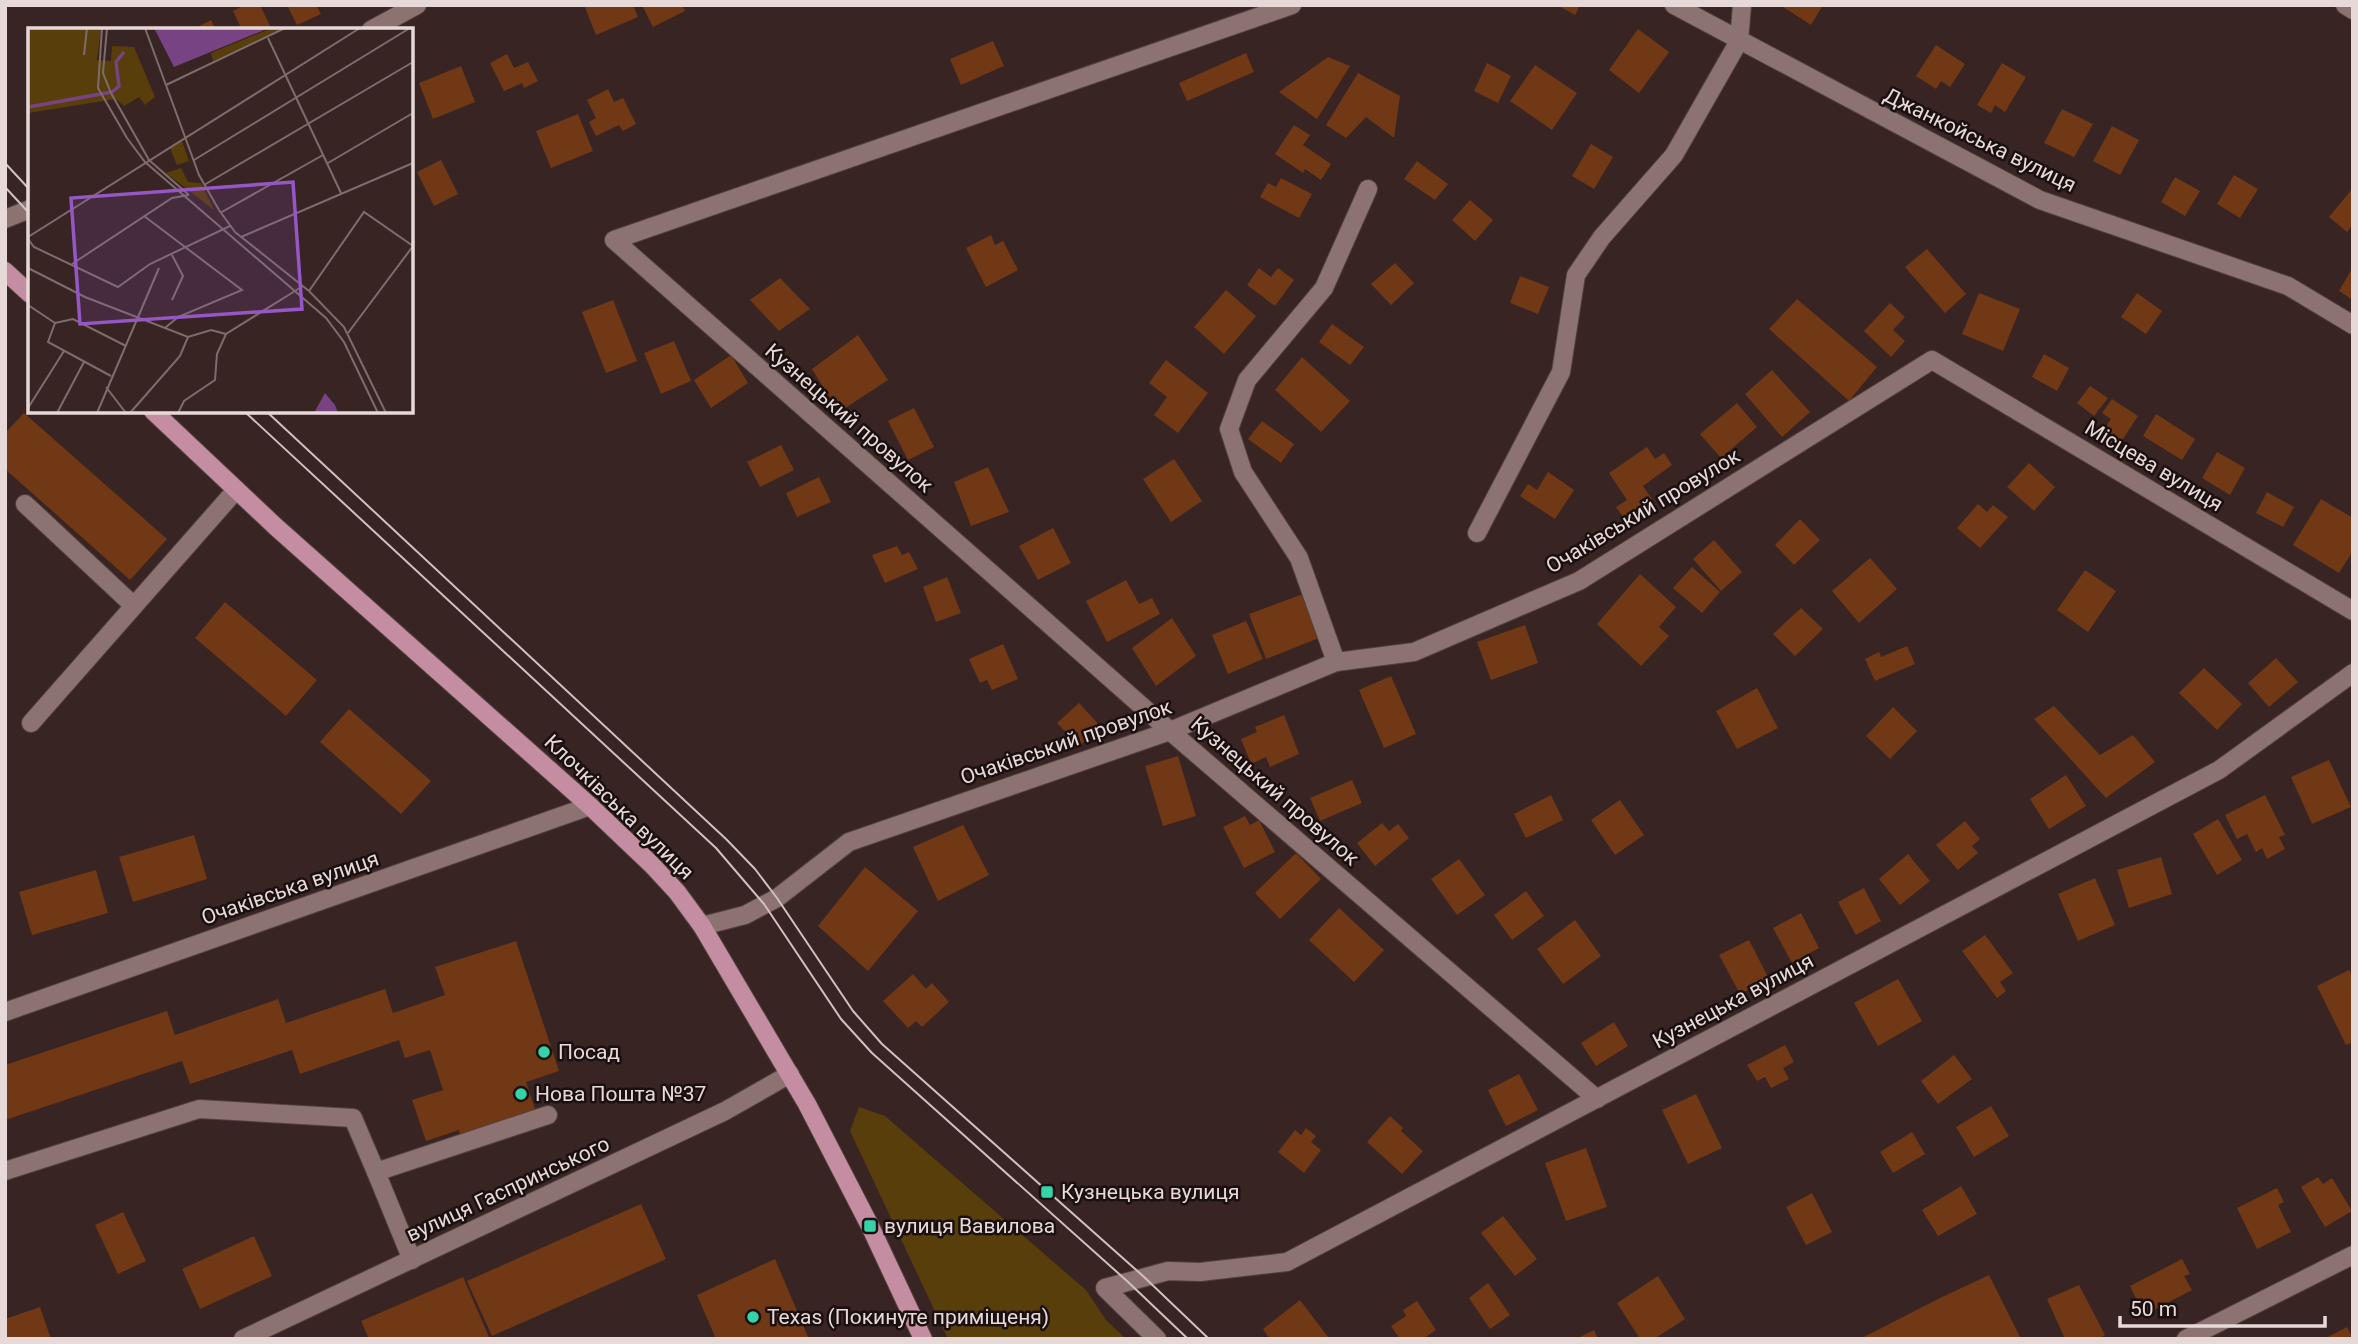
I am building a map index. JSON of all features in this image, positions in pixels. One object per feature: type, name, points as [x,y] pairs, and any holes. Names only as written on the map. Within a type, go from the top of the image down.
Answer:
[{"type":"main road","points":[[5,271],[28,292]]},
{"type":"main road","name":"Клочківська вулиця","points":[[155,413],[236,490],[590,806],[677,892],[702,926],[790,1074],[870,1226],[923,1339]]},
{"type":"street","points":[[375,28],[418,5]]},
{"type":"street","name":"Кузнецький провулок","points":[[1292,5],[614,240],[1170,731],[1597,1098]]},
{"type":"street","name":"Джанкойська вулиця","points":[[1674,5],[2040,200],[2288,286],[2353,325]]},
{"type":"street","points":[[1476,533],[1561,372],[1576,275],[1602,237],[1674,155],[1739,41],[1742,5]]},
{"type":"street","points":[[2345,5],[2353,10]]},
{"type":"street","points":[[1336,662],[1298,558],[1243,472],[1229,429],[1247,380],[1324,288],[1368,189]]},
{"type":"street","points":[[5,219],[28,210]]},
{"type":"street","name":"Очаківський провулок","points":[[702,926],[745,915],[777,898],[849,842],[1170,731],[1336,662],[1414,653],[1579,581],[1932,360]]},
{"type":"street","name":"Місцева вулиця","points":[[1932,360],[2353,611]]},
{"type":"street","points":[[31,723],[236,490]]},
{"type":"street","points":[[25,504],[134,606]]},
{"type":"street","name":"Кузнецька вулиця","points":[[1157,1339],[1105,1289],[1168,1270],[1200,1272],[1287,1262],[2219,770],[2353,673]]},
{"type":"street","name":"Очаківська вулиця","points":[[5,1012],[590,806]]},
{"type":"street","name":"вулиця Гаспринського","points":[[243,1339],[725,1111],[790,1074]]},
{"type":"street","points":[[5,1171],[199,1109],[353,1118],[412,1260]]},
{"type":"street","points":[[376,1172],[548,1115]]},
{"type":"street","points":[[2186,1339],[2353,1255]]},
{"type":"shaded area","points":[[859,1107],[885,1116],[1086,1290],[1106,1320],[1126,1339],[948,1339],[850,1131]]},
{"type":"building","points":[[244,5],[260,5],[271,28],[241,28],[233,11]]},
{"type":"building","points":[[287,5],[316,5],[321,14],[297,25]]},
{"type":"building","points":[[584,5],[633,5],[638,17],[596,35]]},
{"type":"building","points":[[642,5],[682,5],[685,11],[653,27]]},
{"type":"building","points":[[1557,5],[1580,5],[1575,15]]},
{"type":"building","points":[[1780,5],[1823,5],[1811,25]]},
{"type":"building","points":[[211,20],[215,28],[196,28]]},
{"type":"building","points":[[1638,29],[1669,52],[1639,93],[1609,70]]},
{"type":"building","points":[[993,41],[1004,66],[961,85],[950,59]]},
{"type":"building","points":[[1936,45],[1965,64],[1950,87],[1941,81],[1936,89],[1916,76]]},
{"type":"building","points":[[1246,53],[1254,72],[1187,101],[1179,83]]},
{"type":"building","points":[[507,54],[514,68],[528,62],[538,81],[524,88],[522,83],[504,91],[490,63]]},
{"type":"building","points":[[1328,57],[1350,66],[1317,119],[1279,92]]},
{"type":"building","points":[[1487,63],[1511,76],[1498,103],[1474,91]]},
{"type":"building","points":[[2002,63],[2026,77],[2005,112],[1995,105],[1991,113],[1977,105]]},
{"type":"building","points":[[1535,65],[1577,93],[1552,130],[1510,101]]},
{"type":"building","points":[[461,66],[475,102],[433,119],[419,83]]},
{"type":"building","points":[[1358,73],[1400,96],[1394,138],[1366,117],[1346,138],[1326,125]]},
{"type":"building","points":[[608,89],[614,102],[623,98],[636,124],[623,131],[619,125],[596,136],[589,122],[596,118],[587,100]]},
{"type":"building","points":[[2062,109],[2093,124],[2074,157],[2044,143]]},
{"type":"building","points":[[578,114],[593,151],[551,168],[536,131]]},
{"type":"building","points":[[1294,125],[1310,135],[1303,145],[1331,164],[1321,180],[1305,169],[1303,173],[1275,154]]},
{"type":"building","points":[[2112,126],[2139,140],[2120,175],[2093,161]]},
{"type":"building","points":[[1591,144],[1613,157],[1594,189],[1572,176]]},
{"type":"building","points":[[441,160],[458,194],[434,206],[417,172]]},
{"type":"building","points":[[1417,161],[1448,184],[1435,200],[1404,179]]},
{"type":"building","points":[[2234,175],[2258,189],[2240,218],[2217,204]]},
{"type":"building","points":[[2175,177],[2200,191],[2185,216],[2161,202]]},
{"type":"building","points":[[1281,178],[1312,194],[1299,218],[1260,197],[1268,183],[1276,187]]},
{"type":"building","points":[[2353,188],[2353,224],[2347,232],[2329,217]]},
{"type":"building","points":[[1470,200],[1493,220],[1475,241],[1452,220]]},
{"type":"building","points":[[991,235],[995,245],[1003,241],[1018,270],[986,287],[966,248]]},
{"type":"building","points":[[1927,249],[1966,294],[1945,313],[1905,267]]},
{"type":"building","points":[[1395,263],[1414,283],[1391,305],[1371,284]]},
{"type":"building","points":[[2353,267],[2353,300],[2339,291]]},
{"type":"building","points":[[1259,268],[1271,277],[1278,268],[1294,280],[1275,306],[1247,285]]},
{"type":"building","points":[[1520,276],[1549,287],[1538,314],[1510,303]]},
{"type":"building","points":[[780,278],[810,309],[779,331],[750,300]]},
{"type":"building","points":[[1226,290],[1256,316],[1224,354],[1194,327]]},
{"type":"building","points":[[1979,293],[2020,309],[2003,351],[1962,334]]},
{"type":"building","points":[[2137,293],[2162,311],[2146,334],[2121,317]]},
{"type":"building","points":[[1797,299],[1877,367],[1849,401],[1769,329]]},
{"type":"building","points":[[613,300],[637,361],[606,373],[582,312]]},
{"type":"building","points":[[1890,303],[1905,317],[1893,330],[1905,341],[1891,357],[1864,331]]},
{"type":"building","points":[[1332,324],[1364,347],[1350,365],[1319,342]]},
{"type":"building","points":[[858,335],[888,380],[839,412],[812,369]]},
{"type":"building","points":[[674,341],[691,381],[661,394],[644,353]]},
{"type":"building","points":[[2044,354],[2069,368],[2057,391],[2032,377]]},
{"type":"building","points":[[731,355],[748,383],[711,408],[694,380]]},
{"type":"building","points":[[1302,357],[1350,401],[1321,432],[1275,390]]},
{"type":"building","points":[[1166,360],[1208,393],[1178,433],[1154,415],[1167,397],[1149,383]]},
{"type":"building","points":[[1772,370],[1810,412],[1782,437],[1745,394]]},
{"type":"building","points":[[2090,386],[2108,398],[2094,416],[2077,403]]},
{"type":"building","points":[[2112,399],[2138,416],[2117,448],[2099,436],[2111,419],[2102,413]]},
{"type":"building","points":[[1737,403],[1757,427],[1721,458],[1700,434]]},
{"type":"building","points":[[914,408],[934,447],[908,460],[888,421]]},
{"type":"building","points":[[24,413],[167,539],[130,580],[5,469],[5,433]]},
{"type":"building","points":[[2156,414],[2195,439],[2182,460],[2143,436]]},
{"type":"building","points":[[1262,421],[1294,444],[1281,463],[1248,439]]},
{"type":"building","points":[[781,445],[794,470],[760,487],[747,462]]},
{"type":"building","points":[[1647,447],[1655,459],[1664,453],[1672,465],[1643,486],[1656,505],[1628,524],[1616,507],[1627,500],[1609,473]]},
{"type":"building","points":[[2217,452],[2245,468],[2230,495],[2202,478]]},
{"type":"building","points":[[1174,459],[1202,501],[1171,522],[1143,479]]},
{"type":"building","points":[[2029,463],[2055,487],[2034,511],[2007,487]]},
{"type":"building","points":[[988,467],[1009,512],[971,526],[954,482]]},
{"type":"building","points":[[1548,472],[1574,490],[1555,519],[1520,496],[1528,484],[1537,490]]},
{"type":"building","points":[[819,477],[831,502],[797,517],[786,493]]},
{"type":"building","points":[[2267,492],[2294,507],[2283,527],[2256,513]]},
{"type":"building","points":[[2321,499],[2353,518],[2353,551],[2339,573],[2293,545]]},
{"type":"building","points":[[1978,504],[1987,512],[1993,505],[2008,517],[1980,548],[1957,528]]},
{"type":"building","points":[[1800,519],[1820,540],[1794,565],[1775,545]]},
{"type":"building","points":[[1053,528],[1071,563],[1038,580],[1019,546]]},
{"type":"building","points":[[1714,540],[1742,572],[1721,591],[1693,559]]},
{"type":"building","points":[[897,546],[902,555],[909,552],[918,569],[885,583],[872,555]]},
{"type":"building","points":[[1870,558],[1897,589],[1859,623],[1832,591]]},
{"type":"building","points":[[1692,567],[1720,592],[1702,613],[1673,588]]},
{"type":"building","points":[[2085,570],[2116,591],[2088,632],[2057,610]]},
{"type":"building","points":[[1640,574],[1676,607],[1659,627],[1669,636],[1641,666],[1597,624]]},
{"type":"building","points":[[947,577],[961,613],[936,622],[923,587]]},
{"type":"building","points":[[1126,580],[1139,604],[1152,598],[1160,614],[1107,642],[1086,601]]},
{"type":"building","points":[[1303,594],[1319,638],[1266,659],[1249,614]]},
{"type":"building","points":[[225,602],[317,680],[286,716],[195,638]]},
{"type":"building","points":[[1801,608],[1823,629],[1795,656],[1773,634]]},
{"type":"building","points":[[1172,618],[1196,656],[1156,686],[1132,648]]},
{"type":"building","points":[[1246,621],[1263,659],[1228,674],[1212,635]]},
{"type":"building","points":[[1525,625],[1538,663],[1491,680],[1477,642]]},
{"type":"building","points":[[1003,644],[1018,679],[992,690],[987,680],[980,683],[969,659]]},
{"type":"building","points":[[1907,646],[1915,664],[1875,681],[1865,659],[1879,652],[1881,657]]},
{"type":"building","points":[[2276,658],[2298,682],[2269,707],[2248,683]]},
{"type":"building","points":[[2204,668],[2242,704],[2217,730],[2179,693]]},
{"type":"building","points":[[1391,676],[1416,734],[1384,748],[1359,690]]},
{"type":"building","points":[[1757,688],[1778,728],[1737,749],[1716,711]]},
{"type":"building","points":[[1079,703],[1101,727],[1079,746],[1057,723]]},
{"type":"building","points":[[2054,706],[2100,755],[2133,735],[2155,762],[2106,798],[2034,719]]},
{"type":"building","points":[[1893,707],[1917,731],[1890,759],[1866,736]]},
{"type":"building","points":[[349,709],[431,781],[401,814],[320,742]]},
{"type":"building","points":[[1284,715],[1299,754],[1270,767],[1266,757],[1251,764],[1241,739],[1257,732],[1255,727]]},
{"type":"building","points":[[1178,756],[1196,816],[1163,826],[1145,766]]},
{"type":"building","points":[[2329,760],[2351,807],[2312,824],[2291,777]]},
{"type":"building","points":[[2066,775],[2086,806],[2049,829],[2030,799]]},
{"type":"building","points":[[1352,780],[1362,803],[1320,821],[1310,798]]},
{"type":"building","points":[[1551,795],[1563,820],[1526,838],[1514,814]]},
{"type":"building","points":[[2265,795],[2285,835],[2279,837],[2285,849],[2267,859],[2262,848],[2256,852],[2247,834],[2237,839],[2225,815]]},
{"type":"building","points":[[1620,800],[1644,835],[1615,855],[1591,820]]},
{"type":"building","points":[[1245,816],[1250,825],[1259,820],[1275,852],[1244,868],[1223,827]]},
{"type":"building","points":[[2218,819],[2242,860],[2217,875],[2193,834]]},
{"type":"building","points":[[1965,821],[1980,839],[1972,846],[1978,853],[1958,870],[1936,845]]},
{"type":"building","points":[[1382,823],[1389,831],[1398,824],[1409,838],[1375,866],[1357,843]]},
{"type":"building","points":[[963,825],[989,875],[938,901],[913,847]]},
{"type":"building","points":[[194,835],[207,879],[133,902],[119,857]]},
{"type":"building","points":[[1296,853],[1321,879],[1280,919],[1255,893]]},
{"type":"building","points":[[1908,854],[1930,881],[1900,905],[1879,879]]},
{"type":"building","points":[[2161,857],[2172,894],[2129,908],[2117,870]]},
{"type":"building","points":[[1459,859],[1485,895],[1457,915],[1431,879]]},
{"type":"building","points":[[865,867],[918,911],[868,971],[818,926]]},
{"type":"building","points":[[96,870],[108,913],[32,935],[19,892]]},
{"type":"building","points":[[2095,878],[2115,925],[2078,941],[2058,894]]},
{"type":"building","points":[[1864,888],[1881,921],[1856,935],[1838,902]]},
{"type":"building","points":[[1526,891],[1544,916],[1512,940],[1494,915]]},
{"type":"building","points":[[1339,908],[1384,950],[1354,982],[1309,940]]},
{"type":"building","points":[[1801,913],[1819,948],[1792,963],[1773,928]]},
{"type":"building","points":[[1575,920],[1601,956],[1563,984],[1537,949]]},
{"type":"building","points":[[1985,935],[2013,973],[2000,982],[2006,991],[1997,998],[1962,951]]},
{"type":"building","points":[[1749,940],[1769,979],[1740,994],[1719,955]]},
{"type":"building","points":[[516,941],[559,1071],[526,1082],[536,1112],[461,1137],[459,1130],[426,1141],[412,1100],[443,1090],[430,1050],[405,1058],[399,1040],[300,1074],[292,1050],[190,1084],[182,1061],[5,1120],[5,1065],[167,1011],[175,1035],[278,999],[286,1023],[385,989],[393,1013],[445,995],[435,967]]},
{"type":"building","points":[[2349,970],[2353,978],[2353,1042],[2346,1045],[2317,986]]},
{"type":"building","points":[[913,974],[926,989],[932,983],[949,1002],[922,1027],[916,1021],[908,1028],[883,1001]]},
{"type":"building","points":[[1898,979],[1922,1021],[1878,1046],[1854,1003]]},
{"type":"building","points":[[1614,1022],[1628,1046],[1596,1066],[1581,1043]]},
{"type":"building","points":[[1785,1045],[1794,1062],[1783,1068],[1789,1079],[1771,1088],[1765,1077],[1757,1081],[1747,1065]]},
{"type":"building","points":[[1954,1055],[1972,1079],[1938,1104],[1921,1081]]},
{"type":"building","points":[[1519,1074],[1538,1110],[1506,1126],[1488,1090]]},
{"type":"building","points":[[1696,1094],[1722,1148],[1688,1164],[1662,1110]]},
{"type":"building","points":[[1991,1106],[2009,1136],[1974,1157],[1956,1127]]},
{"type":"building","points":[[1390,1116],[1403,1128],[1401,1131],[1423,1151],[1402,1174],[1367,1142]]},
{"type":"building","points":[[1306,1128],[1316,1136],[1311,1142],[1321,1150],[1304,1173],[1278,1152],[1295,1130],[1301,1135]]},
{"type":"building","points":[[1912,1132],[1925,1154],[1893,1173],[1880,1152]]},
{"type":"building","points":[[1586,1148],[1607,1207],[1566,1221],[1545,1163]]},
{"type":"building","points":[[2318,1177],[2323,1184],[2332,1178],[2352,1211],[2325,1227],[2301,1187]]},
{"type":"building","points":[[1961,1186],[1977,1214],[1938,1236],[1922,1210]]},
{"type":"building","points":[[2277,1188],[2284,1202],[2278,1205],[2291,1232],[2257,1249],[2237,1208]]},
{"type":"building","points":[[1812,1193],[1832,1232],[1806,1245],[1786,1207]]},
{"type":"building","points":[[641,1204],[666,1259],[492,1336],[467,1281]]},
{"type":"building","points":[[123,1212],[146,1261],[118,1274],[95,1225]]},
{"type":"building","points":[[1503,1216],[1537,1259],[1515,1276],[1481,1233]]},
{"type":"building","points":[[254,1236],[272,1276],[200,1309],[182,1269]]},
{"type":"building","name":"Texas (Покинуте приміщеня)","points":[[775,1259],[809,1339],[716,1339],[697,1295]]},
{"type":"building","points":[[2182,1259],[2190,1274],[2184,1276],[2192,1290],[2144,1315],[2130,1286]]},
{"type":"building","points":[[1989,1275],[2021,1339],[1860,1339],[1940,1298]]},
{"type":"building","points":[[1658,1276],[1685,1319],[1654,1339],[1640,1339],[1617,1303]]},
{"type":"building","points":[[463,1277],[489,1337],[369,1339],[361,1321]]},
{"type":"building","points":[[1488,1283],[1510,1315],[1490,1329],[1469,1298]]},
{"type":"building","points":[[2079,1285],[2105,1335],[2098,1339],[2065,1339],[2047,1299]]},
{"type":"building","points":[[1300,1300],[1328,1337],[1270,1339],[1263,1329]]},
{"type":"building","points":[[1417,1301],[1436,1330],[1423,1339],[1400,1339],[1391,1326],[1406,1316],[1403,1310]]},
{"type":"building","points":[[40,1307],[51,1339],[5,1339],[5,1319]]},
{"type":"building","points":[[2347,1327],[2353,1339],[2324,1339]]},
{"type":"building","points":[[1594,1330],[1598,1339],[1576,1339]]},
{"type":"tram line","points":[[5,163],[28,188]]},
{"type":"tram line","points":[[5,187],[28,212]]},
{"type":"tram line","points":[[246,413],[716,848],[764,904],[841,1019],[872,1053],[1188,1339]]},
{"type":"tram line","points":[[268,413],[726,839],[755,869],[853,1011],[882,1044],[1143,1276],[1209,1339]]},
{"type":"place","name":"Посад","points":[[544,1052]]},
{"type":"place","name":"Нова Пошта №37","points":[[521,1094]]},
{"type":"place","name":"Кузнецька вулиця","points":[[1047,1192]]},
{"type":"place","name":"вулиця Вавилова","points":[[870,1226]]},
{"type":"place","name":"Texas (Покинуте приміщеня)","points":[[753,1317]]}]
